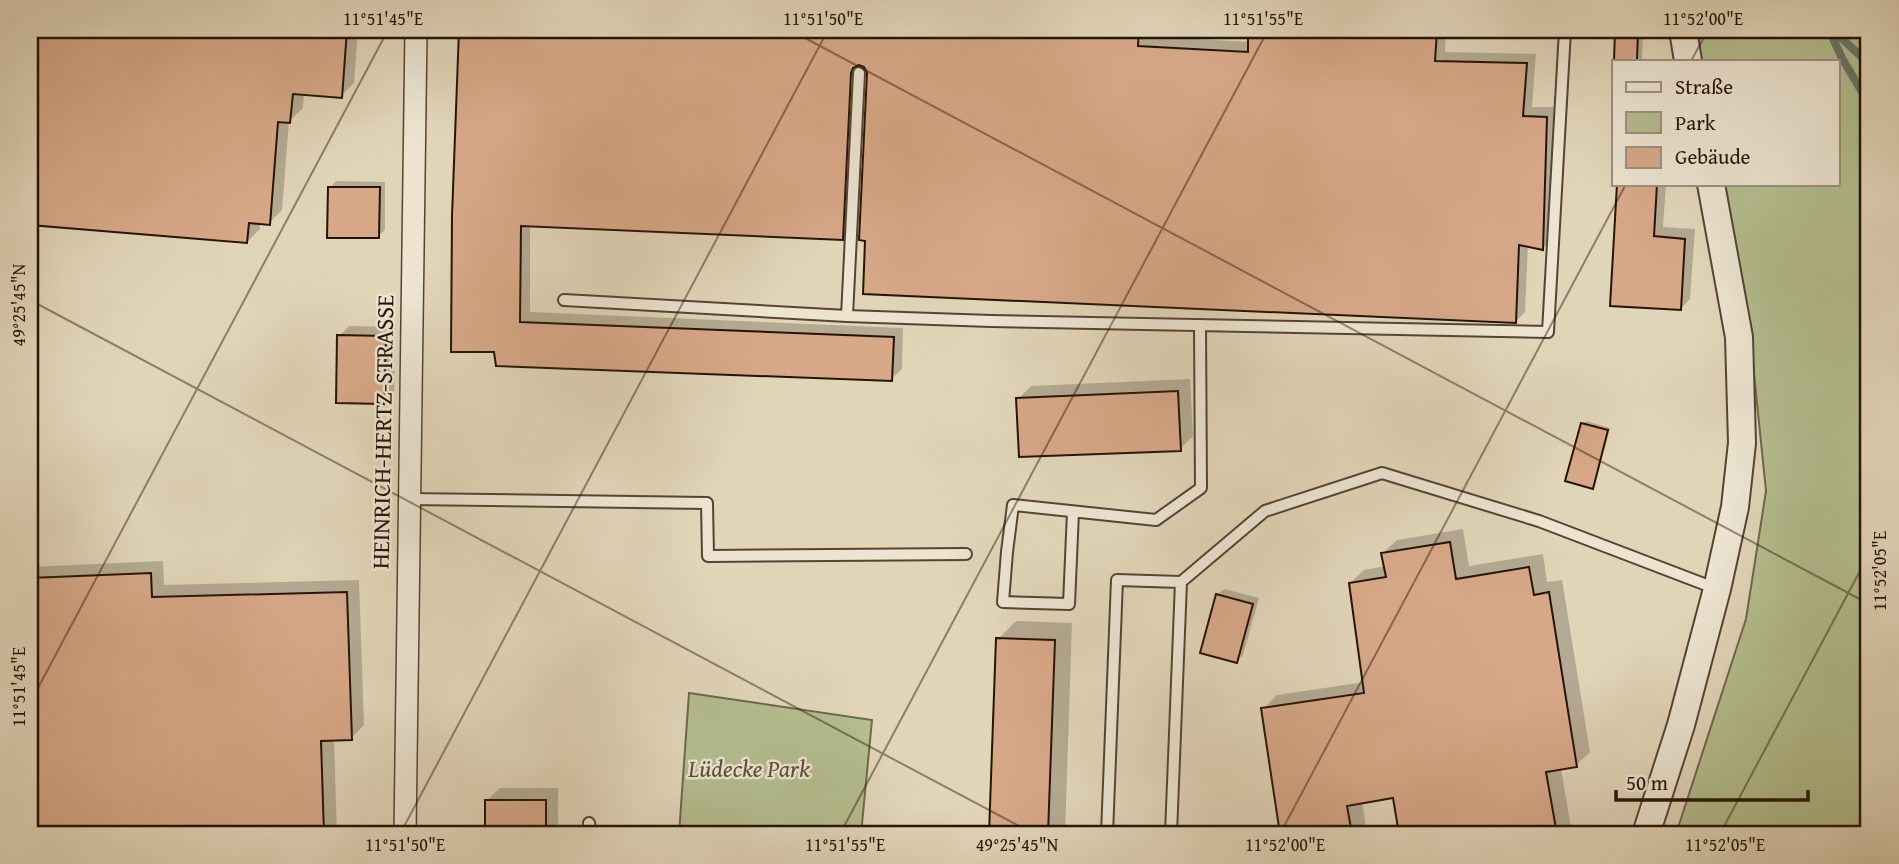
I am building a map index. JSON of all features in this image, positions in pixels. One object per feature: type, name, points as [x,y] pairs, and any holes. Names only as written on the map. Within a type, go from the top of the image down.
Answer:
[{"type":"street","name":"HEINRICH-HERTZ-STRASSE","points":[[405,834],[416,30]]},
{"type":"street","points":[[1683,30],[1689,60]]},
{"type":"street","points":[[1646,834],[1681,725],[1717,589],[1735,507],[1742,443],[1739,337],[1711,186]]},
{"type":"lane","points":[[564,300],[847,316],[1548,332],[1564,30]]},
{"type":"lane","points":[[847,316],[859,73]]},
{"type":"lane","points":[[1073,512],[1069,604],[1003,602],[1013,505],[1156,520],[1201,488],[1200,325]]},
{"type":"lane","points":[[1107,834],[1117,580],[1181,582],[1265,511],[1382,473],[1539,521],[1717,589]]},
{"type":"lane","points":[[408,499],[707,503],[708,556],[966,554]]},
{"type":"lane","points":[[1171,834],[1181,582]]},
{"type":"green space","points":[[1691,30],[1869,30],[1869,834],[1676,834],[1746,619],[1766,491],[1750,335],[1721,186],[1840,186],[1840,60],[1697,60]]},
{"type":"green space","name":"Lüdecke Park","points":[[689,693],[872,720],[861,834],[679,834]]},
{"type":"building","points":[[30,30],[347,30],[342,98],[293,94],[290,123],[278,122],[270,225],[249,223],[247,243],[30,225]]},
{"type":"building","points":[[459,30],[1139,30],[1138,46],[1248,52],[1248,30],[1437,30],[1435,61],[1527,63],[1523,116],[1547,117],[1543,250],[1519,245],[1516,323],[863,294],[865,241],[859,240],[867,73],[864,67],[859,65],[853,68],[851,73],[843,240],[521,226],[520,322],[894,337],[892,381],[496,366],[494,352],[451,352],[452,216]]},
{"type":"building","points":[[1615,30],[1638,30],[1637,60],[1614,60]]},
{"type":"building","points":[[1617,186],[1657,186],[1654,236],[1685,239],[1681,310],[1610,306]]},
{"type":"building","points":[[328,187],[380,187],[379,238],[327,238]]},
{"type":"building","points":[[337,335],[386,336],[384,404],[336,403]]},
{"type":"building","points":[[1178,391],[1181,451],[1019,457],[1016,398]]},
{"type":"building","points":[[1581,423],[1608,430],[1593,489],[1565,481]]},
{"type":"building","points":[[1450,542],[1456,579],[1529,567],[1534,595],[1549,592],[1577,767],[1546,772],[1557,834],[1399,834],[1393,798],[1347,806],[1352,834],[1280,834],[1261,708],[1364,693],[1349,583],[1386,577],[1381,553]]},
{"type":"building","points":[[151,573],[152,597],[347,592],[352,740],[321,741],[324,834],[30,834],[30,578]]},
{"type":"building","points":[[1216,594],[1253,604],[1237,663],[1200,653]]},
{"type":"building","points":[[996,638],[1055,640],[1048,834],[989,834]]},
{"type":"building","points":[[485,800],[546,800],[546,834],[485,834]]},
{"type":"waterway","points":[[1829,30],[1869,104]]},
{"type":"waterway","points":[[1833,30],[1869,64]]}]
